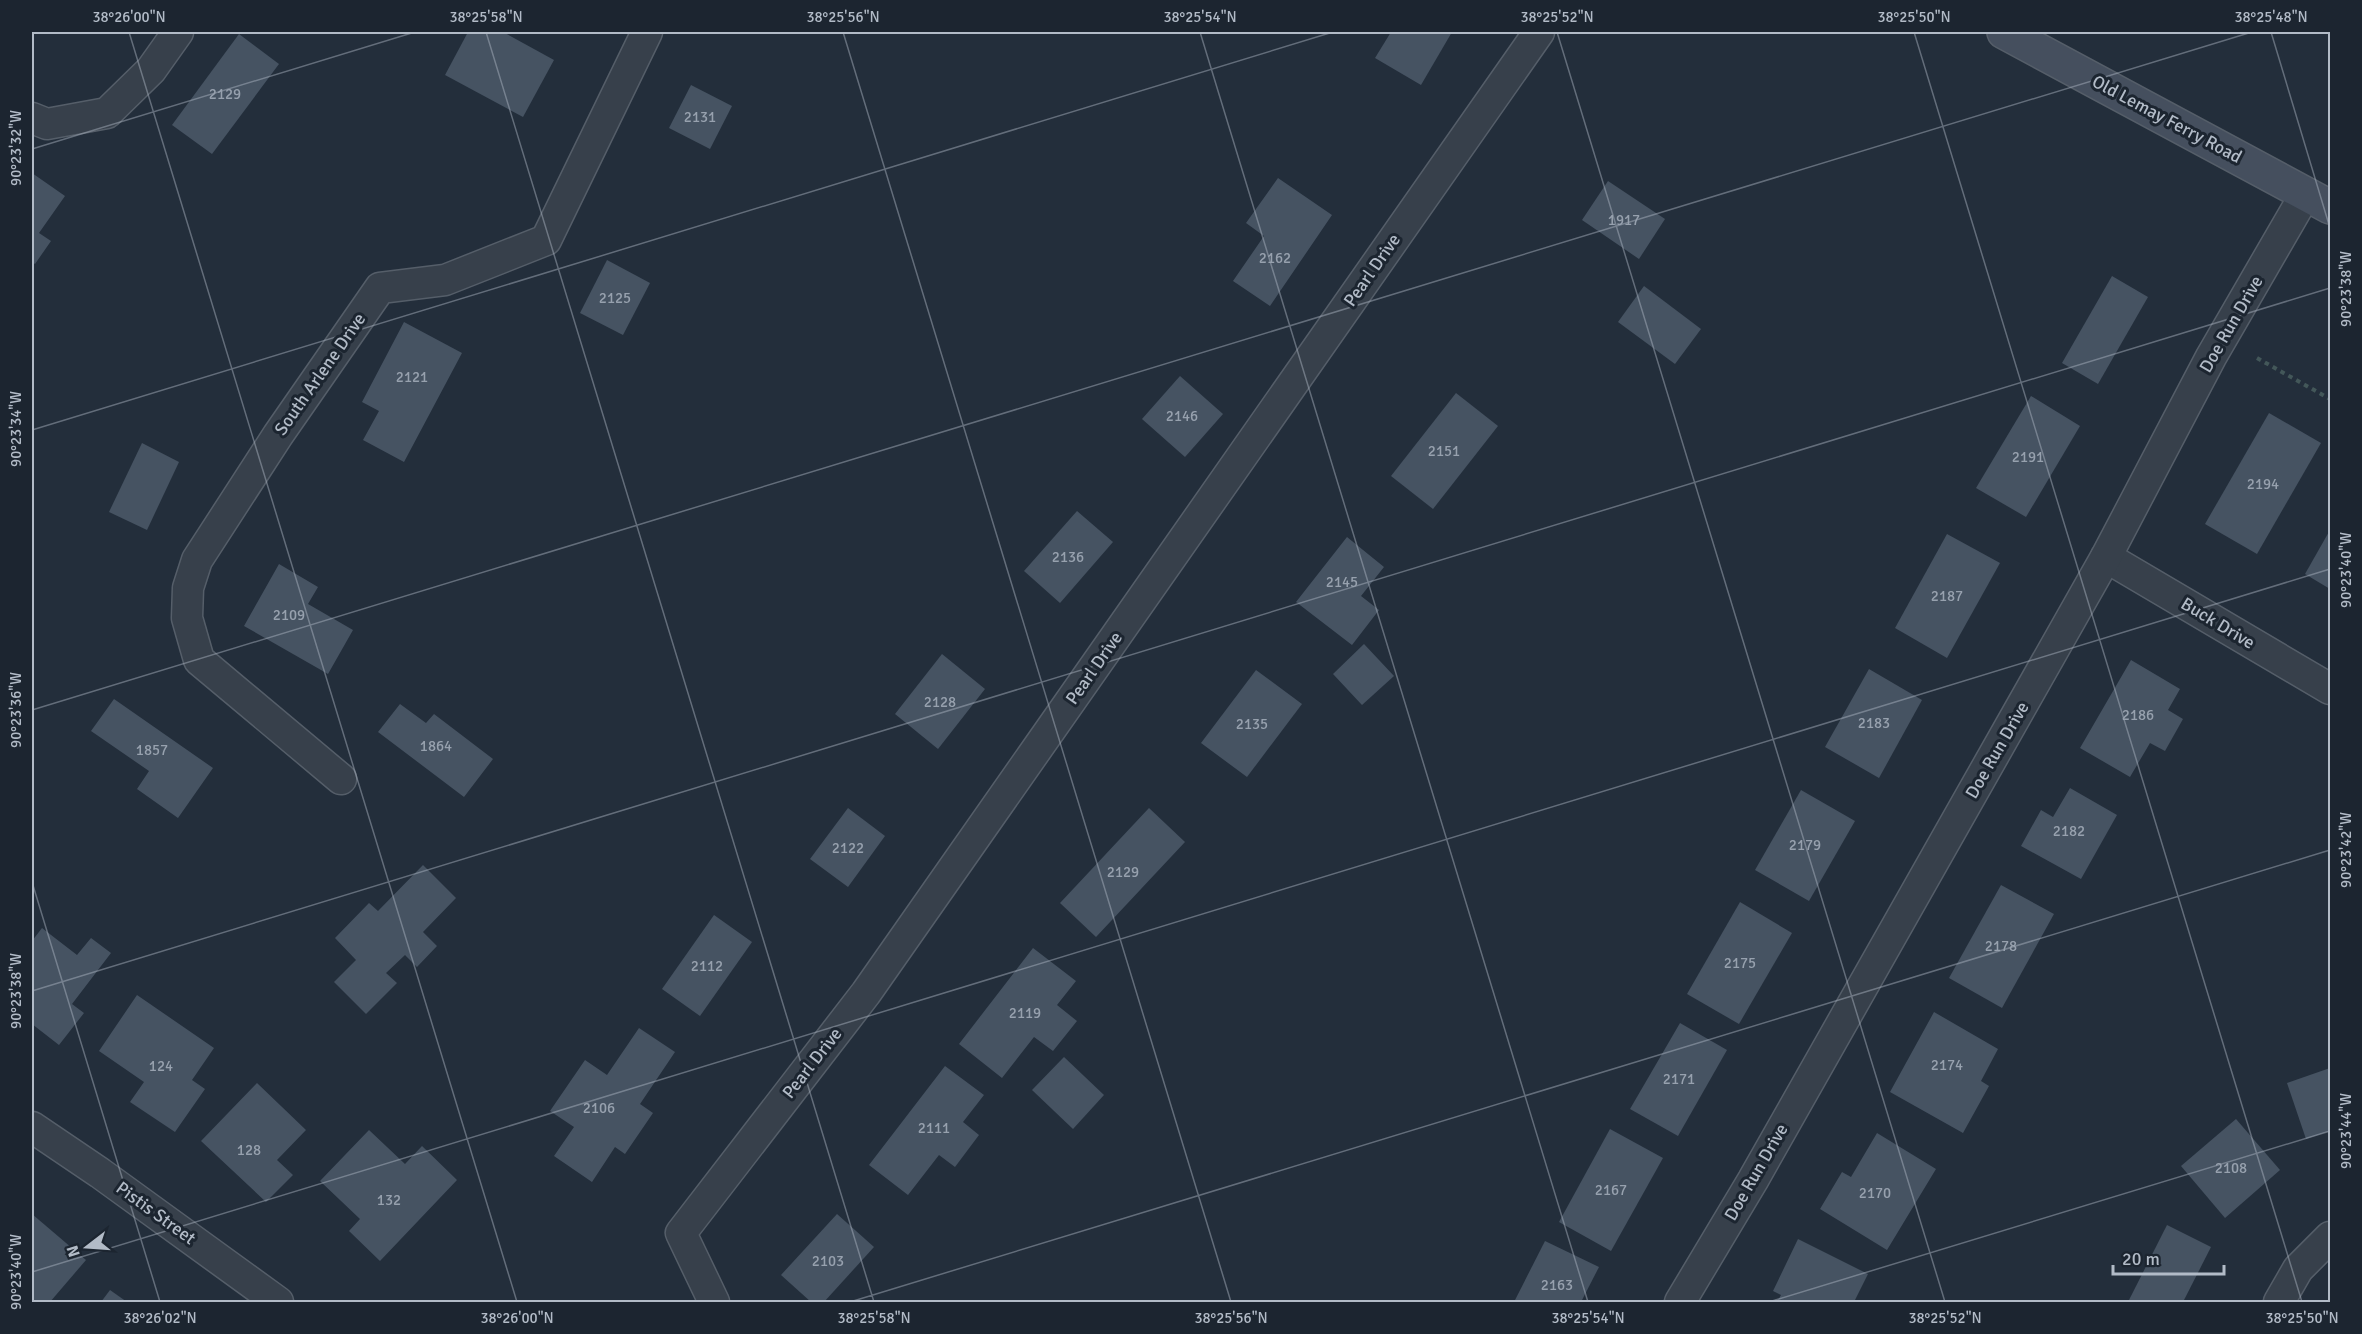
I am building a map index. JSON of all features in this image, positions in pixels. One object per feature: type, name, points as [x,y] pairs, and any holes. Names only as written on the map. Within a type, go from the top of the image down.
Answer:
[{"type":"main road","name":"Old Lemay Ferry Road","points":[[2004,32],[2318,200]]},
{"type":"street","points":[[32,118],[47,124],[107,113],[151,70],[178,32]]},
{"type":"street","name":"South Arlene Drive","points":[[341,779],[199,660],[186,618],[188,588],[197,560],[278,435],[380,288],[445,280],[546,240],[646,32]]},
{"type":"street","name":"Pearl Drive","points":[[714,1302],[681,1233],[866,993],[1539,32]]},
{"type":"street","name":"Doe Run Drive","points":[[1680,1302],[1753,1180],[2106,557],[2211,357],[2318,200]]},
{"type":"street","name":"Buck Drive","points":[[2106,557],[2331,689]]},
{"type":"street","name":"Pistis Street","points":[[32,1127],[100,1173],[278,1302]]},
{"type":"street","points":[[2278,1302],[2298,1269],[2331,1237]]},
{"type":"path","points":[[2257,358],[2331,399]]},
{"type":"building","points":[[468,32],[503,32],[554,60],[523,117],[445,75]]},
{"type":"building","points":[[1391,32],[1452,32],[1421,85],[1375,58]]},
{"type":"building","points":[[239,34],[279,64],[212,154],[172,125]]},
{"type":"building","points":[[691,85],[732,106],[710,149],[669,128]]},
{"type":"building","points":[[32,173],[65,196],[39,233],[51,241],[35,264],[32,262]]},
{"type":"building","points":[[1278,178],[1332,215],[1270,306],[1233,281],[1264,236],[1246,223]]},
{"type":"building","points":[[1608,181],[1665,219],[1639,259],[1582,220]]},
{"type":"building","points":[[607,260],[650,283],[623,335],[580,313]]},
{"type":"building","points":[[2112,276],[2148,297],[2098,384],[2062,363]]},
{"type":"building","points":[[1644,286],[1701,329],[1675,364],[1618,322]]},
{"type":"building","points":[[404,322],[462,353],[404,462],[363,440],[379,411],[362,402]]},
{"type":"building","points":[[1180,376],[1223,414],[1185,457],[1142,419]]},
{"type":"building","points":[[1456,393],[1498,426],[1433,509],[1391,476]]},
{"type":"building","points":[[2031,396],[2080,426],[2026,517],[1976,488]]},
{"type":"building","points":[[2269,413],[2321,443],[2257,554],[2205,524]]},
{"type":"building","points":[[142,443],[179,462],[147,530],[109,512]]},
{"type":"building","points":[[1077,511],[1113,542],[1060,603],[1024,571]]},
{"type":"building","points":[[2330,530],[2330,589],[2305,574]]},
{"type":"building","points":[[1947,534],[2000,563],[1947,658],[1895,628]]},
{"type":"building","points":[[1347,537],[1384,567],[1361,596],[1379,610],[1352,645],[1296,602]]},
{"type":"building","points":[[279,564],[318,587],[308,604],[353,630],[328,674],[244,626]]},
{"type":"building","points":[[1364,644],[1394,676],[1362,705],[1333,674]]},
{"type":"building","points":[[942,654],[985,689],[938,749],[895,714]]},
{"type":"building","points":[[2131,660],[2180,689],[2168,710],[2183,719],[2165,751],[2150,743],[2130,777],[2080,748]]},
{"type":"building","points":[[1869,669],[1922,700],[1879,778],[1825,747]]},
{"type":"building","points":[[1256,670],[1302,704],[1247,777],[1201,743]]},
{"type":"building","points":[[114,699],[213,768],[178,818],[137,789],[149,771],[91,731]]},
{"type":"building","points":[[400,704],[426,723],[434,714],[493,759],[464,797],[378,732]]},
{"type":"building","points":[[2070,788],[2117,815],[2081,879],[2021,846],[2041,810],[2053,817]]},
{"type":"building","points":[[1801,790],[1855,821],[1809,901],[1755,870]]},
{"type":"building","points":[[848,808],[885,836],[848,887],[810,859]]},
{"type":"building","points":[[1149,808],[1185,842],[1096,937],[1060,903]]},
{"type":"building","points":[[423,865],[456,898],[423,932],[437,946],[417,967],[405,955],[386,973],[397,983],[366,1014],[334,982],[356,960],[335,938],[369,903],[378,911]]},
{"type":"building","points":[[2001,885],[2054,914],[2002,1008],[1949,978]]},
{"type":"building","points":[[1740,902],[1792,933],[1739,1024],[1687,994]]},
{"type":"building","points":[[714,915],[752,942],[700,1016],[662,989]]},
{"type":"building","points":[[42,928],[77,955],[91,938],[111,953],[72,1004],[84,1013],[59,1045],[32,1024],[32,941]]},
{"type":"building","points":[[1033,948],[1076,981],[1057,1005],[1077,1021],[1053,1051],[1034,1037],[1002,1078],[959,1044]]},
{"type":"building","points":[[137,995],[214,1048],[192,1080],[205,1089],[175,1132],[130,1102],[144,1082],[99,1051]]},
{"type":"building","points":[[1934,1012],[1998,1049],[1981,1081],[1989,1086],[1963,1133],[1890,1092]]},
{"type":"building","points":[[1680,1023],[1727,1050],[1678,1136],[1630,1109]]},
{"type":"building","points":[[639,1028],[675,1052],[640,1104],[653,1113],[625,1154],[615,1147],[592,1182],[554,1156],[574,1127],[550,1111],[585,1060],[607,1075]]},
{"type":"building","points":[[1064,1057],[1104,1095],[1073,1129],[1032,1090]]},
{"type":"building","points":[[945,1066],[984,1095],[963,1122],[979,1135],[955,1167],[939,1155],[908,1195],[869,1165]]},
{"type":"building","points":[[2330,1068],[2330,1131],[2306,1139],[2287,1083]]},
{"type":"building","points":[[257,1083],[306,1130],[277,1160],[293,1175],[266,1202],[201,1141]]},
{"type":"building","points":[[2236,1119],[2280,1170],[2225,1218],[2181,1166]]},
{"type":"building","points":[[1610,1129],[1663,1158],[1611,1251],[1559,1222]]},
{"type":"building","points":[[369,1130],[405,1164],[422,1146],[457,1180],[380,1261],[349,1231],[360,1219],[320,1181]]},
{"type":"building","points":[[1877,1133],[1936,1169],[1887,1250],[1820,1209],[1842,1172],[1851,1177]]},
{"type":"building","points":[[32,1214],[86,1260],[50,1302],[32,1302]]},
{"type":"building","points":[[837,1214],[874,1247],[824,1302],[811,1302],[781,1275]]},
{"type":"building","points":[[2167,1225],[2211,1247],[2183,1302],[2128,1302]]},
{"type":"building","points":[[1798,1239],[1868,1274],[1854,1302],[1777,1302],[1781,1295],[1773,1291]]},
{"type":"building","points":[[1545,1241],[1599,1267],[1581,1302],[1514,1302]]},
{"type":"building","points":[[110,1290],[127,1302],[101,1302]]}]
